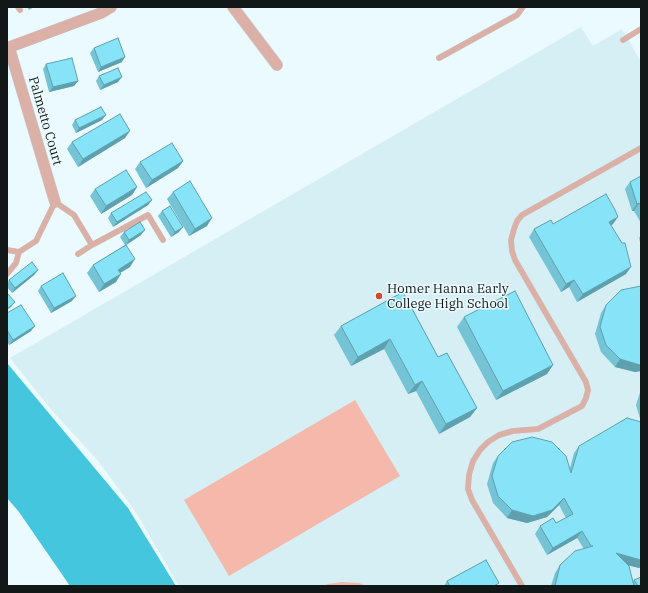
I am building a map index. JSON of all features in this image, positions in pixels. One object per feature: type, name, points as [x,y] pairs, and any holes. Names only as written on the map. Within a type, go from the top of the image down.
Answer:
[{"type":"street","points":[[8,48],[101,13],[111,7]]},
{"type":"street","points":[[233,7],[277,65]]},
{"type":"street","name":"Palmetto Court","points":[[8,48],[55,202]]},
{"type":"lane","points":[[439,58],[517,15],[523,7]]},
{"type":"lane","points":[[623,40],[641,29]]},
{"type":"lane","points":[[522,586],[472,500],[468,488],[469,475],[473,461],[480,450],[488,442],[499,435],[513,431],[538,429],[582,406],[588,390],[586,382],[515,260],[511,240],[516,221],[522,215],[641,148]]},
{"type":"lane","points":[[7,274],[16,263],[19,252],[36,241],[55,202],[74,215],[92,245]]},
{"type":"lane","points":[[78,254],[148,215],[163,240]]},
{"type":"lane","points":[[7,250],[19,252]]},
{"type":"shaded area","name":"Homer Hanna Early College High School","points":[[581,27],[593,46],[622,29],[641,62],[641,586],[179,586],[135,511],[99,462],[49,407],[10,358]]},
{"type":"shaded area","points":[[355,400],[400,476],[229,576],[184,500]]},
{"type":"shaded area","points":[[342,582],[359,583],[367,586],[322,586]]},
{"type":"water","points":[[7,363],[128,508],[176,586],[70,586],[19,512],[7,498]]},
{"type":"building","points":[[118,38],[125,57],[101,67],[94,48]]},
{"type":"building","points":[[72,58],[78,81],[53,87],[46,64]]},
{"type":"building","points":[[118,68],[122,77],[104,85],[99,76]]},
{"type":"building","points":[[101,107],[106,115],[79,128],[75,120]]},
{"type":"building","points":[[120,114],[130,131],[83,159],[72,142]]},
{"type":"building","points":[[172,143],[183,161],[152,180],[140,162]]},
{"type":"building","points":[[126,170],[137,187],[106,206],[95,189]]},
{"type":"building","points":[[641,176],[641,206],[639,203],[637,204],[630,182]]},
{"type":"building","points":[[190,181],[212,218],[195,229],[173,192]]},
{"type":"building","points":[[146,192],[152,200],[117,222],[111,213]]},
{"type":"building","points":[[606,194],[618,217],[609,222],[622,243],[625,243],[631,267],[583,294],[574,280],[566,284],[534,229],[551,220],[553,224]]},
{"type":"building","points":[[170,206],[183,227],[175,232],[162,211]]},
{"type":"building","points":[[140,222],[145,230],[129,240],[124,232]]},
{"type":"building","points":[[126,245],[135,259],[118,270],[121,274],[104,284],[93,265]]},
{"type":"building","points":[[32,262],[38,270],[15,288],[9,280]]},
{"type":"building","points":[[63,273],[76,296],[54,308],[41,286]]},
{"type":"building","points":[[641,286],[640,365],[620,359],[606,345],[600,327],[606,305],[621,290]]},
{"type":"building","points":[[515,291],[553,365],[503,391],[464,317]]},
{"type":"building","points":[[403,292],[438,357],[447,353],[477,408],[446,424],[422,381],[415,385],[390,339],[358,357],[341,326]]},
{"type":"building","points":[[7,293],[15,302],[7,309]]},
{"type":"building","points":[[21,305],[35,326],[13,340],[7,330],[7,313]]},
{"type":"building","points":[[627,418],[641,422],[641,560],[616,553],[629,566],[634,586],[555,586],[560,565],[575,551],[593,546],[591,546],[582,531],[553,548],[540,526],[553,518],[556,523],[573,514],[564,498],[552,510],[533,516],[512,510],[498,496],[492,476],[498,456],[512,442],[532,437],[552,442],[566,456],[571,473],[579,446]]},
{"type":"building","points":[[486,560],[499,583],[494,586],[450,586],[447,581]]},
{"type":"building","points":[[641,577],[641,586],[638,586],[634,580]]},
{"type":"place","name":"Homer Hanna Early College High School","points":[[379,296]]}]
